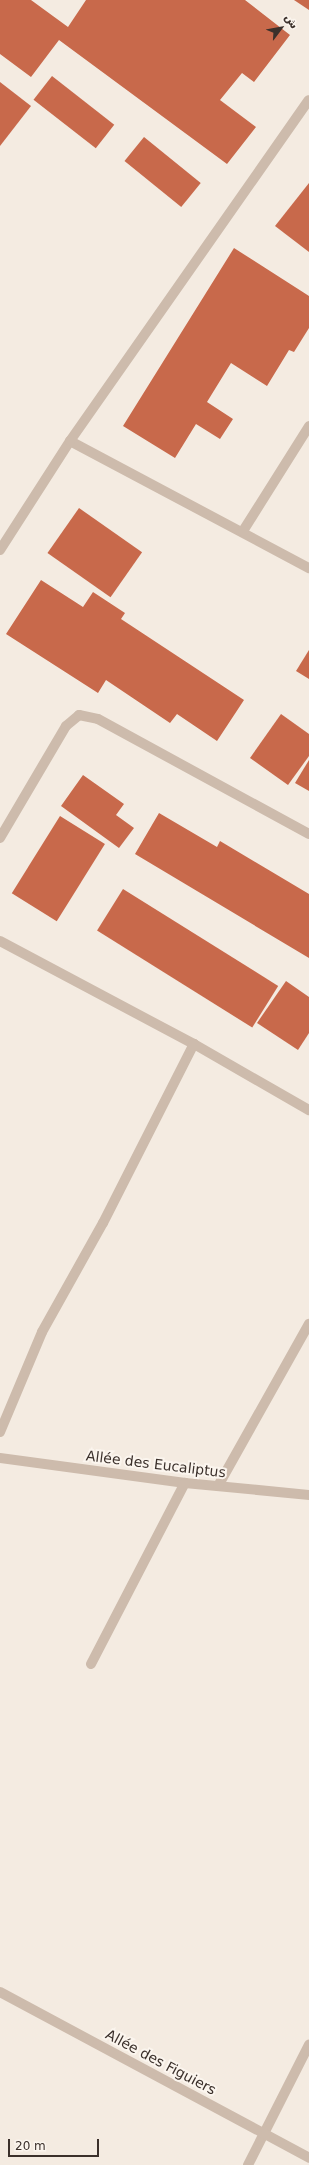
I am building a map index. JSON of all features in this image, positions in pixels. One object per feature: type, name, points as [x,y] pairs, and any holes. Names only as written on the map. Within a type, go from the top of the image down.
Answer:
[{"type":"street","points":[[0,550],[70,441],[309,100]]},
{"type":"street","points":[[243,531],[309,426]]},
{"type":"street","points":[[70,441],[243,531],[309,568]]},
{"type":"street","points":[[0,838],[66,726],[79,715],[98,718],[309,834]]},
{"type":"street","points":[[0,941],[194,1044],[309,1110]]},
{"type":"street","points":[[0,1432],[42,1332],[103,1223],[194,1044]]},
{"type":"street","points":[[218,1486],[309,1324]]},
{"type":"street","name":"Allée des Eucaliptus","points":[[0,1458],[185,1483],[309,1495]]},
{"type":"street","points":[[91,1664],[185,1483]]},
{"type":"street","name":"Allée des Figuiers","points":[[0,1992],[265,2133],[309,2158]]},
{"type":"street","points":[[248,2165],[309,2045]]},
{"type":"building","points":[[0,0],[31,0],[68,27],[86,0],[245,0],[290,35],[254,82],[242,73],[220,100],[256,127],[227,164],[59,40],[31,77],[0,54]]},
{"type":"building","points":[[294,0],[309,0],[309,10]]},
{"type":"building","points":[[52,76],[114,125],[96,148],[34,100]]},
{"type":"building","points":[[0,82],[31,106],[0,146]]},
{"type":"building","points":[[144,137],[201,183],[181,207],[124,161]]},
{"type":"building","points":[[309,183],[309,252],[275,226]]},
{"type":"building","points":[[234,248],[309,296],[309,328],[294,352],[289,350],[267,386],[231,363],[207,402],[233,419],[220,439],[196,424],[175,458],[123,426]]},
{"type":"building","points":[[79,508],[142,552],[111,597],[47,553]]},
{"type":"building","points":[[41,580],[83,607],[93,592],[125,613],[121,619],[244,700],[217,741],[177,714],[170,723],[106,680],[98,693],[6,634]]},
{"type":"building","points":[[309,650],[309,679],[296,671]]},
{"type":"building","points":[[281,714],[309,734],[309,756],[288,785],[250,758]]},
{"type":"building","points":[[309,760],[309,791],[295,783]]},
{"type":"building","points":[[83,775],[124,804],[116,815],[134,828],[119,848],[61,806]]},
{"type":"building","points":[[159,813],[217,847],[220,841],[309,894],[309,958],[135,854]]},
{"type":"building","points":[[60,816],[105,844],[57,921],[12,893]]},
{"type":"building","points":[[123,889],[278,986],[252,1028],[97,931]]},
{"type":"building","points":[[286,981],[309,997],[309,1033],[298,1050],[257,1023]]}]
